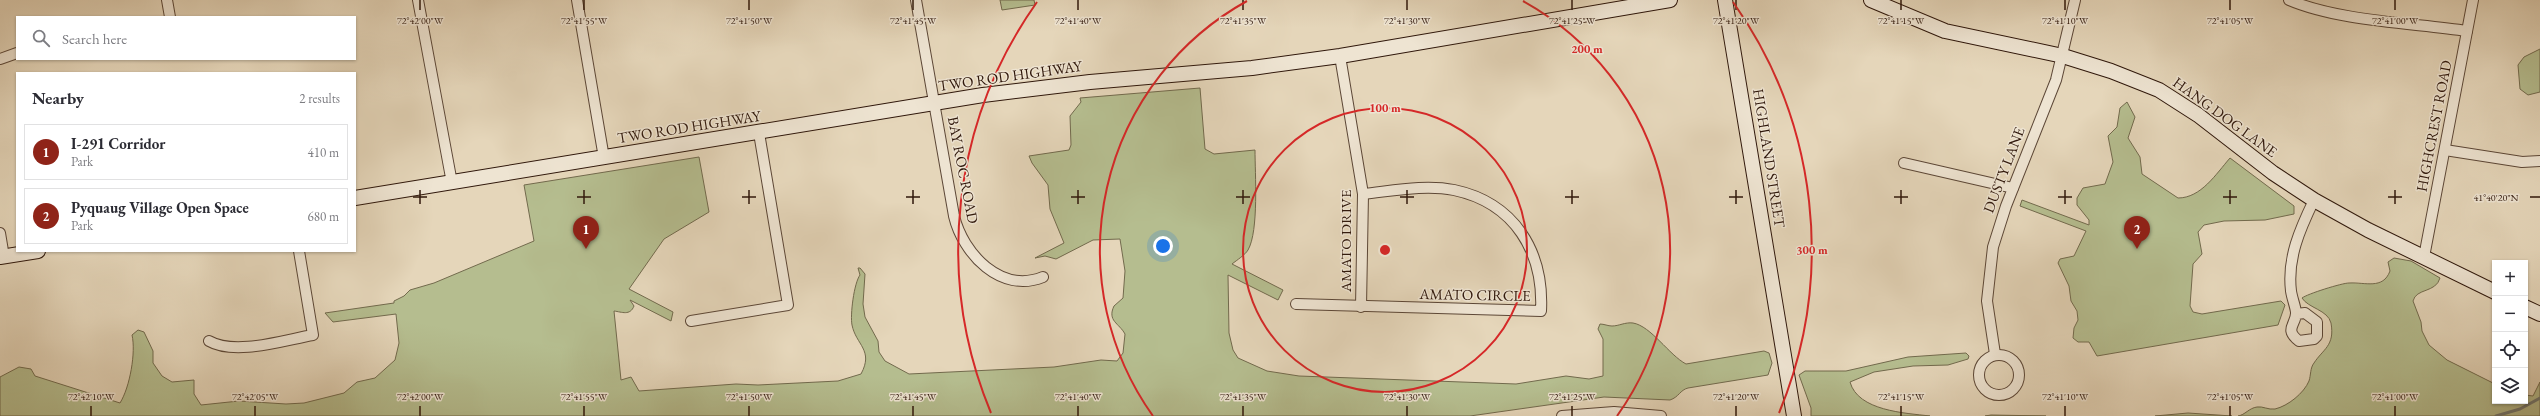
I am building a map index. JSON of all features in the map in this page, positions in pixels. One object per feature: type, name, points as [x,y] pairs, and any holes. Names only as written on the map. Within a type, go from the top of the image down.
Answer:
[{"type":"street","points":[[167,0],[170,16]]},
{"type":"street","points":[[418,0],[452,182]]},
{"type":"street","points":[[577,0],[604,158]]},
{"type":"street","name":"BAY ROC ROAD","points":[[916,0],[954,216],[961,237],[975,257],[994,273],[1005,278],[1025,282],[1043,277]]},
{"type":"street","name":"TWO ROD HIGHWAY","points":[[356,198],[935,103],[1090,82],[1252,68],[1340,56],[1670,0]]},
{"type":"street","name":"HIGHLAND STREET","points":[[1725,0],[1794,416]]},
{"type":"street","name":"HANG DOG LANE","points":[[1871,0],[1945,31],[2063,56],[2111,71],[2158,90],[2198,115],[2273,173],[2314,200],[2492,291]]},
{"type":"street","name":"DUSTY LANE","points":[[1995,354],[1987,301],[1988,272],[1998,228],[2056,80],[2063,56],[2074,0]]},
{"type":"street","points":[[2289,0],[2306,7],[2330,13],[2467,31]]},
{"type":"street","name":"HIGHCREST ROAD","points":[[2424,257],[2473,0]]},
{"type":"street","points":[[0,59],[16,53]]},
{"type":"street","name":"AMATO DRIVE","points":[[1340,56],[1363,194],[1361,307]]},
{"type":"street","points":[[691,321],[788,305],[759,133]]},
{"type":"street","points":[[2445,150],[2522,162],[2540,160]]},
{"type":"street","points":[[1904,163],[2013,188]]},
{"type":"street","name":"AMATO CIRCLE","points":[[1296,304],[1541,312],[1542,291],[1538,266],[1523,235],[1507,214],[1481,198],[1453,190],[1424,188],[1363,194]]},
{"type":"street","points":[[2296,314],[2291,290],[2291,268],[2299,230],[2314,200]]},
{"type":"street","points":[[0,233],[2,257],[32,252]]},
{"type":"street","points":[[209,341],[224,347],[240,348],[313,335],[298,252]]},
{"type":"street","points":[[2528,308],[2540,314]]},
{"type":"street","points":[[1995,354],[2010,358],[2019,371],[2016,386],[2003,395],[1988,392],[1979,379],[1982,363],[1995,354]]},
{"type":"street","points":[[1562,416],[1614,412],[1661,416]]},
{"type":"green space","points":[[1000,0],[1034,0],[1035,5],[1002,10]]},
{"type":"green space","points":[[2540,49],[2540,92],[2528,95],[2520,89],[2518,65],[2524,57]]},
{"type":"green space","points":[[1200,88],[1205,149],[1214,154],[1255,150],[1256,202],[1254,230],[1247,252],[1232,264],[1283,290],[1278,300],[1228,275],[1229,333],[1233,350],[1238,358],[1267,371],[1299,376],[1516,384],[1566,376],[1589,379],[1603,376],[1603,339],[1598,329],[1600,324],[1612,326],[1633,323],[1646,329],[1686,364],[1764,351],[1769,353],[1772,363],[1768,375],[1688,388],[1670,400],[1604,397],[1470,416],[0,416],[0,377],[19,367],[31,369],[35,376],[120,403],[127,388],[133,360],[132,335],[138,330],[144,332],[153,351],[153,363],[162,376],[172,382],[194,380],[194,394],[201,405],[239,401],[286,404],[304,403],[344,393],[357,382],[375,378],[395,360],[399,343],[396,314],[333,322],[325,313],[394,303],[394,301],[404,296],[410,290],[434,283],[534,241],[524,185],[699,157],[709,212],[664,239],[629,289],[673,312],[671,321],[630,300],[634,306],[630,311],[626,313],[614,311],[621,380],[631,377],[639,391],[736,384],[758,385],[838,381],[861,374],[865,366],[865,353],[852,325],[854,292],[860,275],[858,268],[860,268],[865,274],[863,304],[865,317],[878,341],[879,352],[885,361],[909,374],[1054,367],[1101,360],[1117,361],[1123,353],[1125,334],[1115,322],[1112,315],[1114,306],[1123,298],[1125,271],[1120,239],[1093,240],[1056,259],[1045,256],[1035,258],[1064,243],[1050,209],[1048,185],[1032,163],[1029,156],[1069,150],[1071,145],[1070,116],[1081,102],[1080,98]]},
{"type":"green space","points":[[2127,102],[2135,117],[2128,138],[2140,157],[2142,174],[2178,198],[2186,197],[2201,190],[2230,158],[2294,206],[2294,214],[2265,220],[2224,221],[2204,225],[2198,232],[2202,254],[2193,264],[2190,306],[2193,312],[2202,314],[2281,301],[2285,305],[2278,325],[2097,356],[2089,342],[2078,342],[2073,338],[2074,328],[2078,320],[2077,311],[2071,301],[2069,286],[2058,263],[2060,259],[2074,256],[2086,231],[2020,206],[2022,200],[2089,225],[2089,220],[2077,205],[2077,198],[2083,188],[2105,184],[2113,162],[2108,136],[2117,127],[2120,108]]},
{"type":"green space","points":[[2394,258],[2411,261],[2440,278],[2435,286],[2418,294],[2413,301],[2421,322],[2422,331],[2429,345],[2447,360],[2492,382],[2492,404],[2528,404],[2528,395],[2533,396],[2540,382],[2540,416],[2238,416],[2257,407],[2275,409],[2285,405],[2295,398],[2307,386],[2311,369],[2317,358],[2330,342],[2332,331],[2331,323],[2326,315],[2302,298],[2317,291],[2345,283],[2373,284],[2383,281],[2390,271],[2388,262]]},
{"type":"green space","points":[[1966,353],[1969,356],[1968,359],[1948,365],[1913,366],[1874,372],[1850,382],[1855,392],[1862,399],[1872,405],[1896,412],[1930,416],[1811,416],[1811,408],[1799,375],[1805,371],[1846,371],[1908,357]]},
{"type":"green space","points":[[2188,413],[2232,416],[2155,416]]},
{"type":"green space","points":[[1991,415],[2046,416],[1985,416]]},
{"type":"waterway","points":[[2496,416],[2520,409],[2540,398]]},
{"type":"place","name":"I-291 Corridor","points":[[586,249]]},
{"type":"place","name":"Pyquaug Village Open Space","points":[[2137,249]]}]
